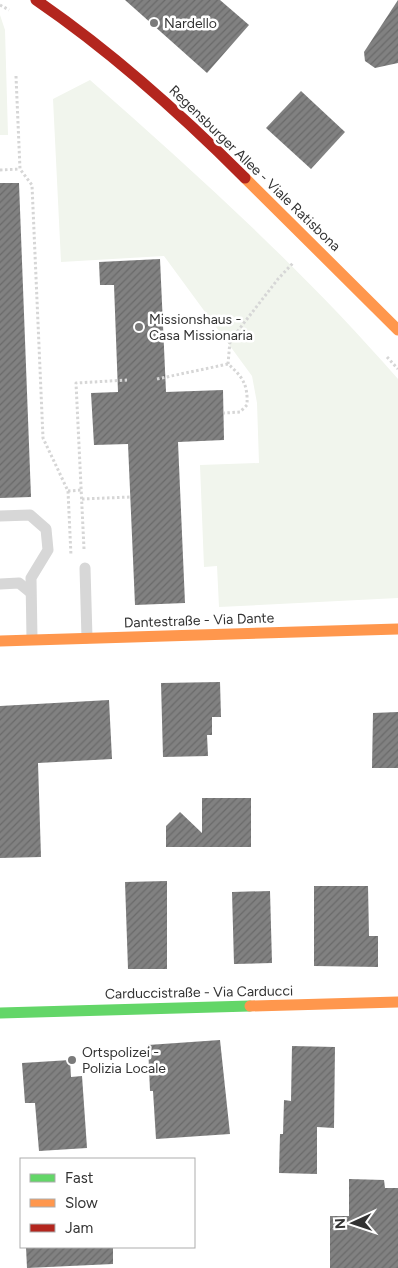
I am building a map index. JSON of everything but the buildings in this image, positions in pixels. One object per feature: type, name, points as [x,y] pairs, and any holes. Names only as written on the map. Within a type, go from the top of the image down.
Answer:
[{"type":"street","name":"Regensburger Allee - Viale Ratisbona","points":[[36,0],[87,35],[182,115],[398,330]]},
{"type":"street","name":"Dantestraße - Via Dante","points":[[0,640],[398,629]]},
{"type":"street","name":"Carduccistraße - Via Carducci","points":[[0,1013],[398,1002]]},
{"type":"lane","points":[[0,516],[30,515],[46,529],[48,550],[31,578],[32,639]]},
{"type":"lane","points":[[85,568],[87,638]]},
{"type":"lane","points":[[0,584],[19,583],[30,592]]},
{"type":"path","points":[[16,76],[20,169],[32,185],[43,438],[68,491],[71,558]]},
{"type":"path","points":[[0,170],[20,169]]},
{"type":"path","points":[[228,364],[230,341],[296,259]]},
{"type":"path","points":[[157,380],[228,364]]},
{"type":"path","points":[[224,413],[240,412],[248,405],[248,391],[243,378],[228,364]]},
{"type":"path","points":[[85,568],[76,383],[126,380]]},
{"type":"path","points":[[68,491],[82,490]]},
{"type":"path","points":[[82,499],[130,497]]},
{"type":"shaded area","points":[[0,15],[5,30],[8,135],[0,135]]},
{"type":"shaded area","points":[[90,80],[249,224],[325,300],[398,379],[398,598],[219,607],[217,566],[204,567],[200,465],[259,463],[257,403],[252,376],[164,256],[61,262],[53,99]]},
{"type":"traffic: fast","points":[[0,1013],[250,1006]]},
{"type":"traffic: slow","points":[[245,178],[398,330]]},
{"type":"traffic: slow","points":[[0,641],[398,629]]},
{"type":"traffic: slow","points":[[250,1006],[398,1002]]},
{"type":"traffic: jam","points":[[36,0],[92,41],[145,84],[245,178]]},
{"type":"place","name":"Nardello","points":[[154,23]]},
{"type":"place","name":"Missionshaus - Casa Missionaria","points":[[139,327]]},
{"type":"place","name":"Ortspolizei - Polizia Locale","points":[[72,1060]]}]
